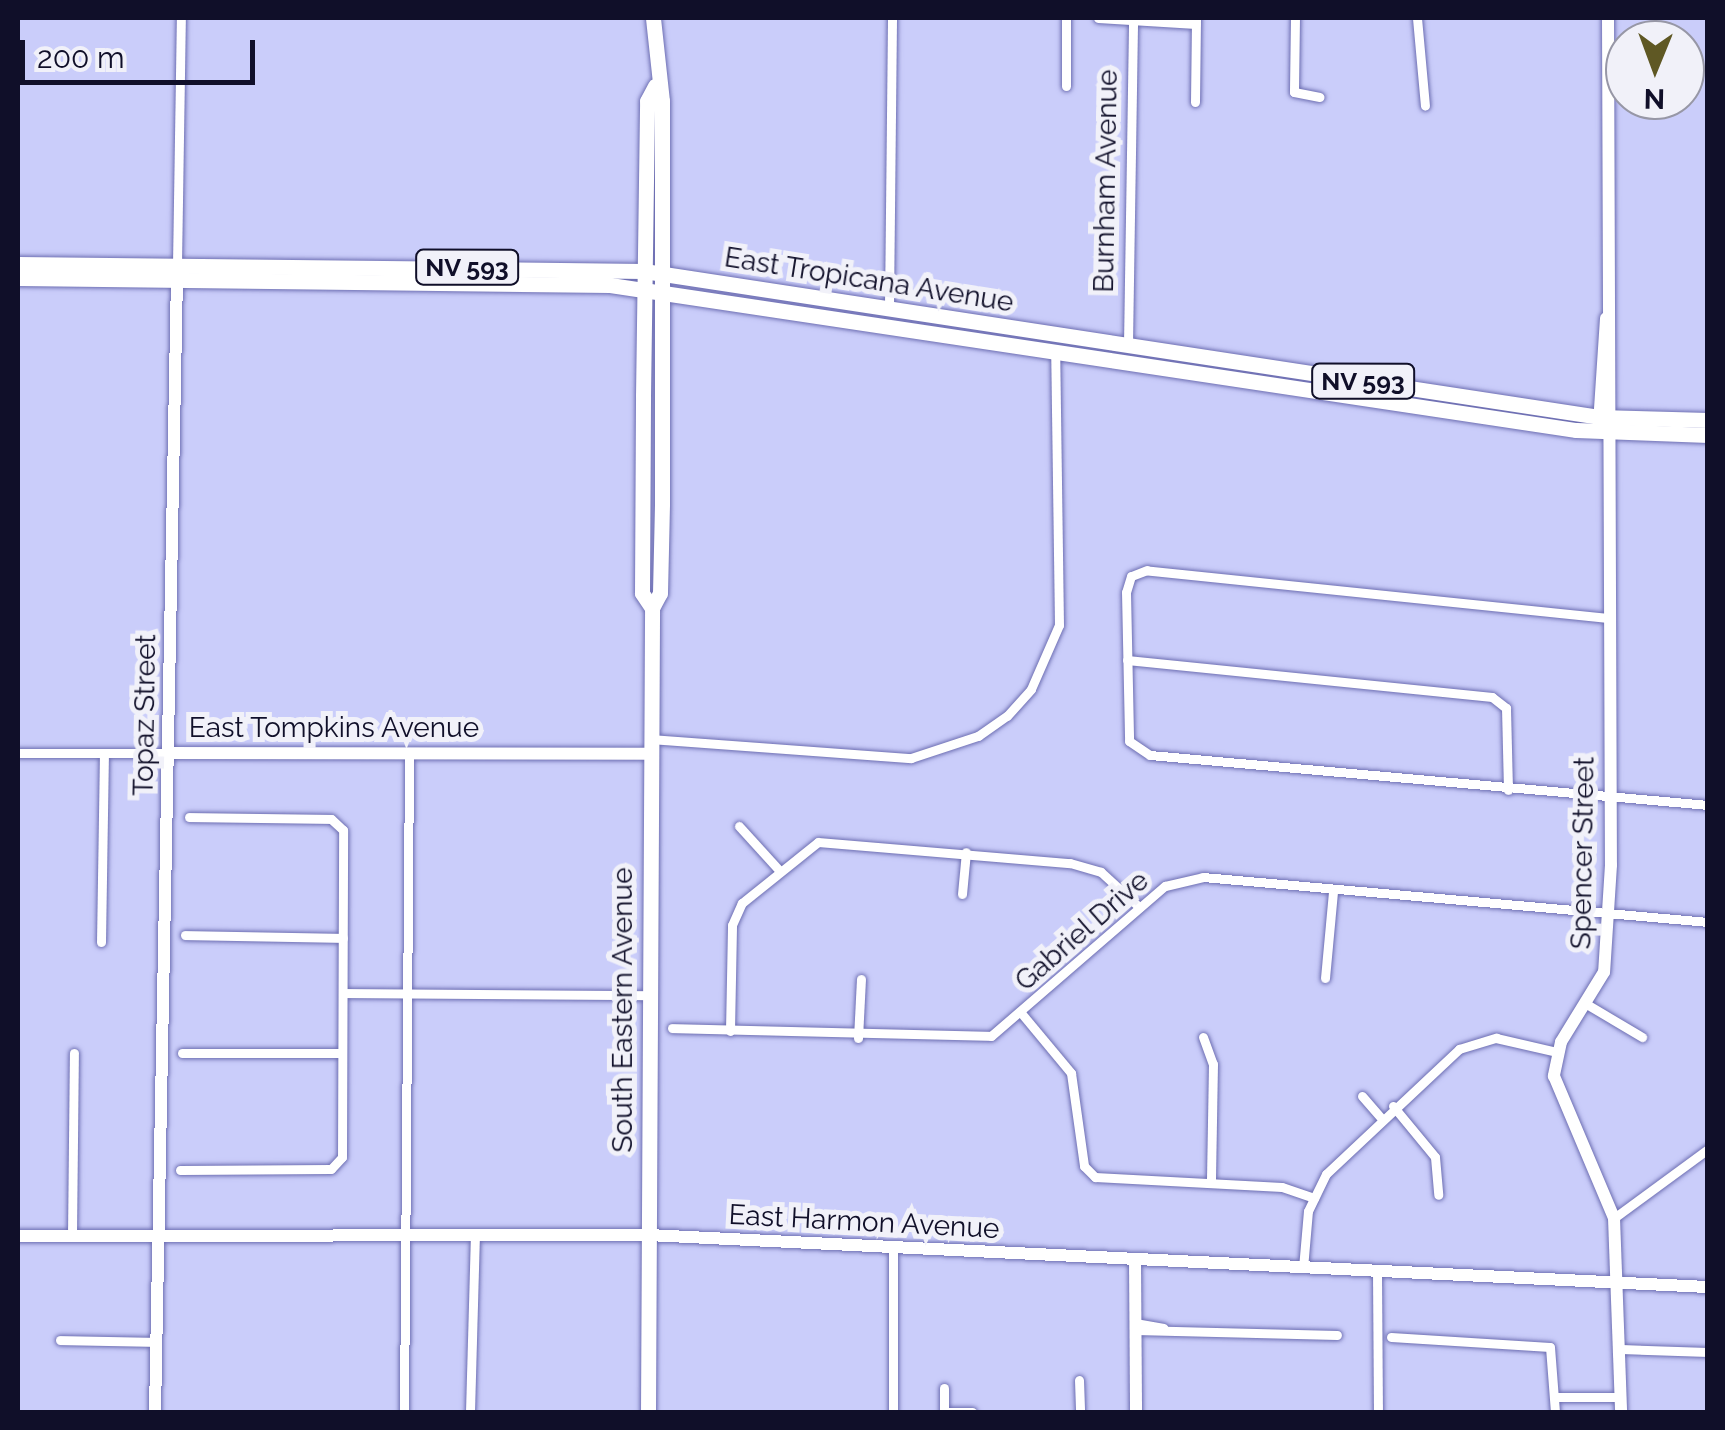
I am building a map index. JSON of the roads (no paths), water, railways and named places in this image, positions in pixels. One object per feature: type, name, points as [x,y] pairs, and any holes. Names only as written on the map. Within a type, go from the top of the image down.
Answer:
[{"type":"main road","name":"South Eastern Avenue","points":[[648,1412],[652,608],[660,578],[662,504],[662,274],[654,18]]},
{"type":"main road","name":"South Eastern Avenue","points":[[652,608],[642,593],[642,453],[644,270],[654,86]]},
{"type":"main road","name":"East Tropicana Avenue","points":[[18,264],[357,284],[644,289],[1087,354],[1166,350],[1425,390],[1605,430],[1708,420]]},
{"type":"main road","name":"East Tropicana Avenue","points":[[18,278],[416,267],[644,270],[934,313],[1360,397],[1605,430],[1708,435]]},
{"type":"main road","points":[[357,284],[416,267]]},
{"type":"main road","points":[[412,284],[493,268]]},
{"type":"main road","points":[[851,317],[889,306]]},
{"type":"main road","points":[[891,323],[934,313]]},
{"type":"main road","points":[[1292,386],[1373,382]]},
{"type":"main road","points":[[1360,397],[1425,390]]},
{"type":"main road","points":[[642,453],[662,504]]},
{"type":"main road","points":[[642,531],[660,578]]},
{"type":"street","name":"Topaz Street","points":[[155,1412],[162,1236],[181,18]]},
{"type":"street","points":[[889,306],[892,18]]},
{"type":"street","points":[[1066,18],[1066,86]]},
{"type":"street","points":[[1098,18],[1196,21],[1195,102]]},
{"type":"street","name":"Burnham Avenue","points":[[1124,352],[1132,18]]},
{"type":"street","points":[[1296,18],[1294,92],[1320,97]]},
{"type":"street","points":[[1418,18],[1426,106]]},
{"type":"street","name":"Spencer Street","points":[[1557,1052],[1588,1006],[1604,972],[1607,919],[1611,802],[1605,430],[1608,18]]},
{"type":"street","points":[[650,746],[911,758],[978,736],[1007,716],[1031,689],[1060,625],[1056,349]]},
{"type":"street","points":[[1608,618],[1146,570],[1131,576],[1127,660],[1134,748],[1611,802],[1708,805]]},
{"type":"street","points":[[1127,660],[1501,701],[1508,790]]},
{"type":"street","name":"East Tompkins Avenue","points":[[18,752],[409,754],[650,746]]},
{"type":"street","points":[[101,942],[104,753]]},
{"type":"street","points":[[404,1412],[409,754]]},
{"type":"street","points":[[180,1170],[338,1166],[342,1053],[339,822],[189,817]]},
{"type":"street","points":[[739,826],[778,869]]},
{"type":"street","points":[[730,1031],[732,925],[778,869],[818,842],[966,852],[1101,872],[1139,907]]},
{"type":"street","points":[[962,894],[966,852]]},
{"type":"street","name":"Gabriel Drive","points":[[672,1028],[967,1042],[1022,1014],[1139,907],[1177,880],[1204,877],[1607,919],[1708,922]]},
{"type":"street","points":[[1325,978],[1332,890]]},
{"type":"street","points":[[185,935],[343,938]]},
{"type":"street","points":[[858,1038],[861,979]]},
{"type":"street","points":[[343,993],[648,995]]},
{"type":"street","points":[[1588,1006],[1642,1037]]},
{"type":"street","points":[[1022,1014],[1071,1073],[1088,1173],[1314,1198]]},
{"type":"street","points":[[1203,1037],[1212,1064],[1211,1184]]},
{"type":"street","points":[[1303,1268],[1314,1198],[1392,1106],[1481,1040],[1557,1052],[1565,1120],[1614,1218],[1621,1284],[1621,1412]]},
{"type":"street","points":[[72,1236],[74,1053]]},
{"type":"street","points":[[182,1053],[342,1053]]},
{"type":"street","points":[[1362,1096],[1380,1117]]},
{"type":"street","points":[[1392,1106],[1435,1157],[1438,1196]]},
{"type":"street","points":[[1614,1218],[1708,1149]]},
{"type":"street","name":"East Harmon Avenue","points":[[18,1236],[648,1236],[1708,1287]]},
{"type":"street","points":[[470,1412],[474,1236]]},
{"type":"street","points":[[892,1248],[892,1412]]},
{"type":"street","points":[[1135,1261],[1136,1412]]},
{"type":"street","points":[[1377,1272],[1378,1412]]},
{"type":"street","points":[[1136,1326],[1338,1336]]},
{"type":"street","points":[[1391,1338],[1550,1347],[1555,1412]]},
{"type":"street","points":[[60,1340],[156,1342]]},
{"type":"street","points":[[1621,1349],[1708,1352]]},
{"type":"street","points":[[1079,1380],[1080,1412]]},
{"type":"street","points":[[944,1388],[944,1412],[972,1412]]},
{"type":"street","points":[[1555,1397],[1621,1397]]}]
